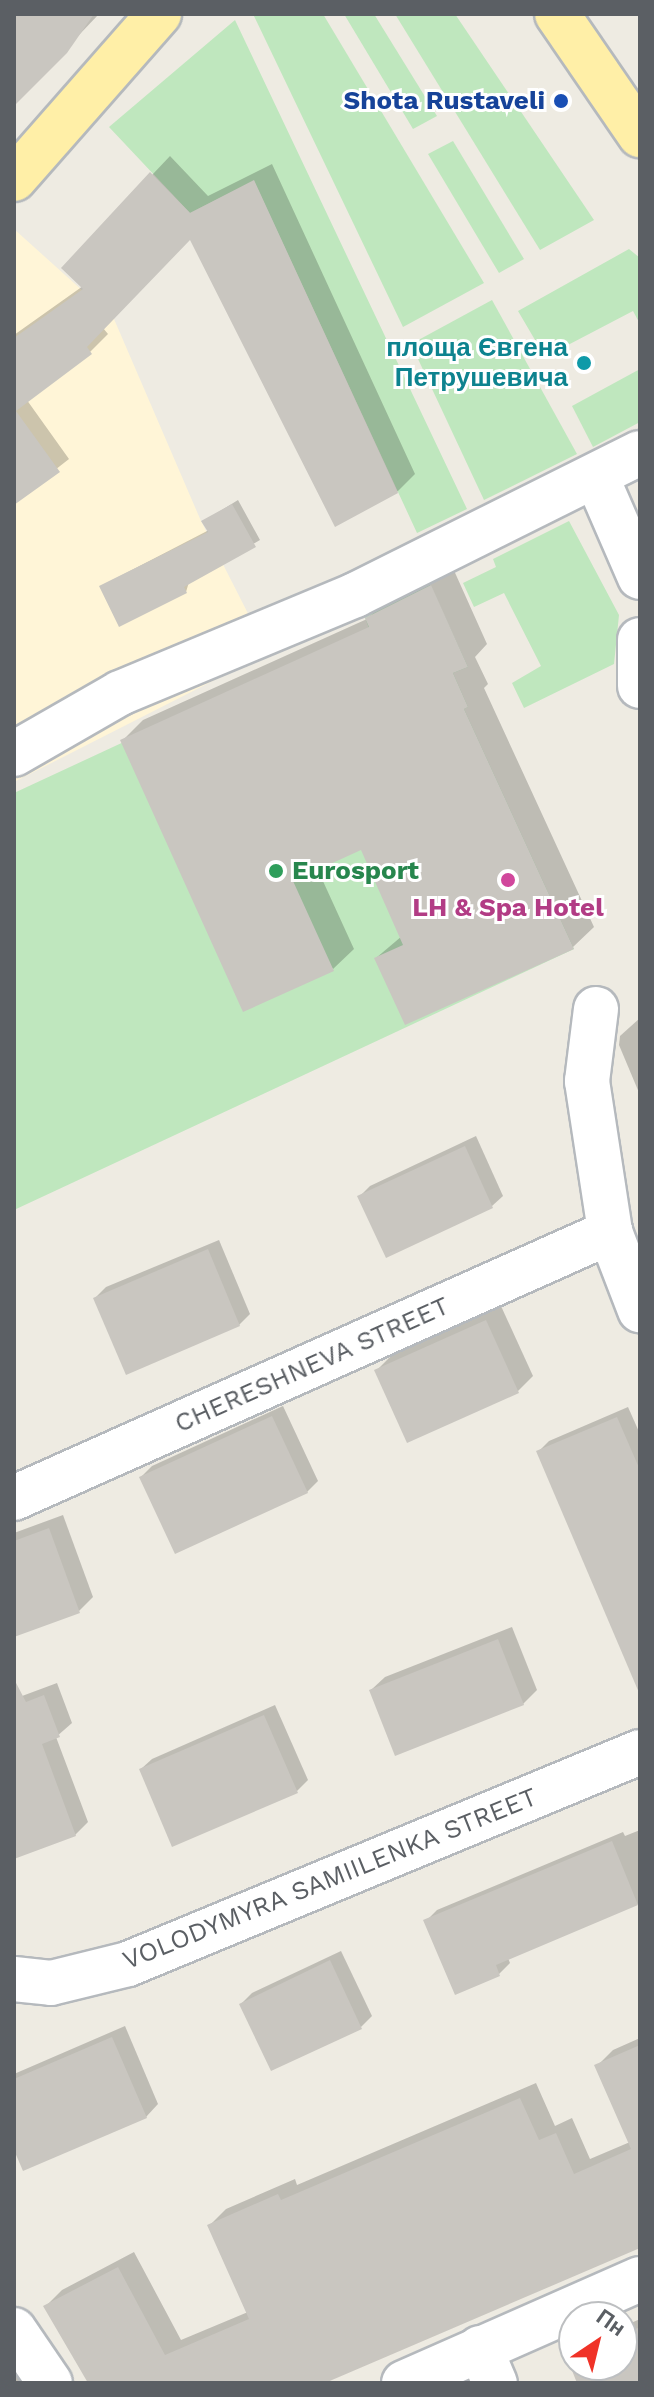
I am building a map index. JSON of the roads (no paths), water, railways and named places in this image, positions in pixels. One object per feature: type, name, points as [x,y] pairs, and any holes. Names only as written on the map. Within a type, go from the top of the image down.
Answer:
[{"type":"main road","points":[[14,179],[159,14]]},
{"type":"main road","points":[[557,14],[640,135]]},
{"type":"street","points":[[14,754],[120,693],[355,595],[640,453]]},
{"type":"street","points":[[596,476],[634,548]]},
{"type":"street","points":[[640,640],[640,686]]},
{"type":"street","points":[[596,1009],[587,1081],[610,1232],[640,1310]]},
{"type":"street","name":"CHERESHNEVA STREET","points":[[14,1498],[610,1232]]},
{"type":"street","name":"VOLODYMYRA SAMIILENKA STREET","points":[[14,1979],[51,1983],[128,1964],[640,1752]]},
{"type":"street","points":[[404,2383],[488,2366],[640,2279]]},
{"type":"street","points":[[14,2330],[50,2383]]},
{"type":"place","name":"Shota Rustaveli","points":[[561,101]]},
{"type":"place","name":"площа Євгена Петрушевича","points":[[584,363]]},
{"type":"place","name":"Eurosport","points":[[276,871]]},
{"type":"place","name":"LH & Spa Hotel","points":[[508,880]]}]
